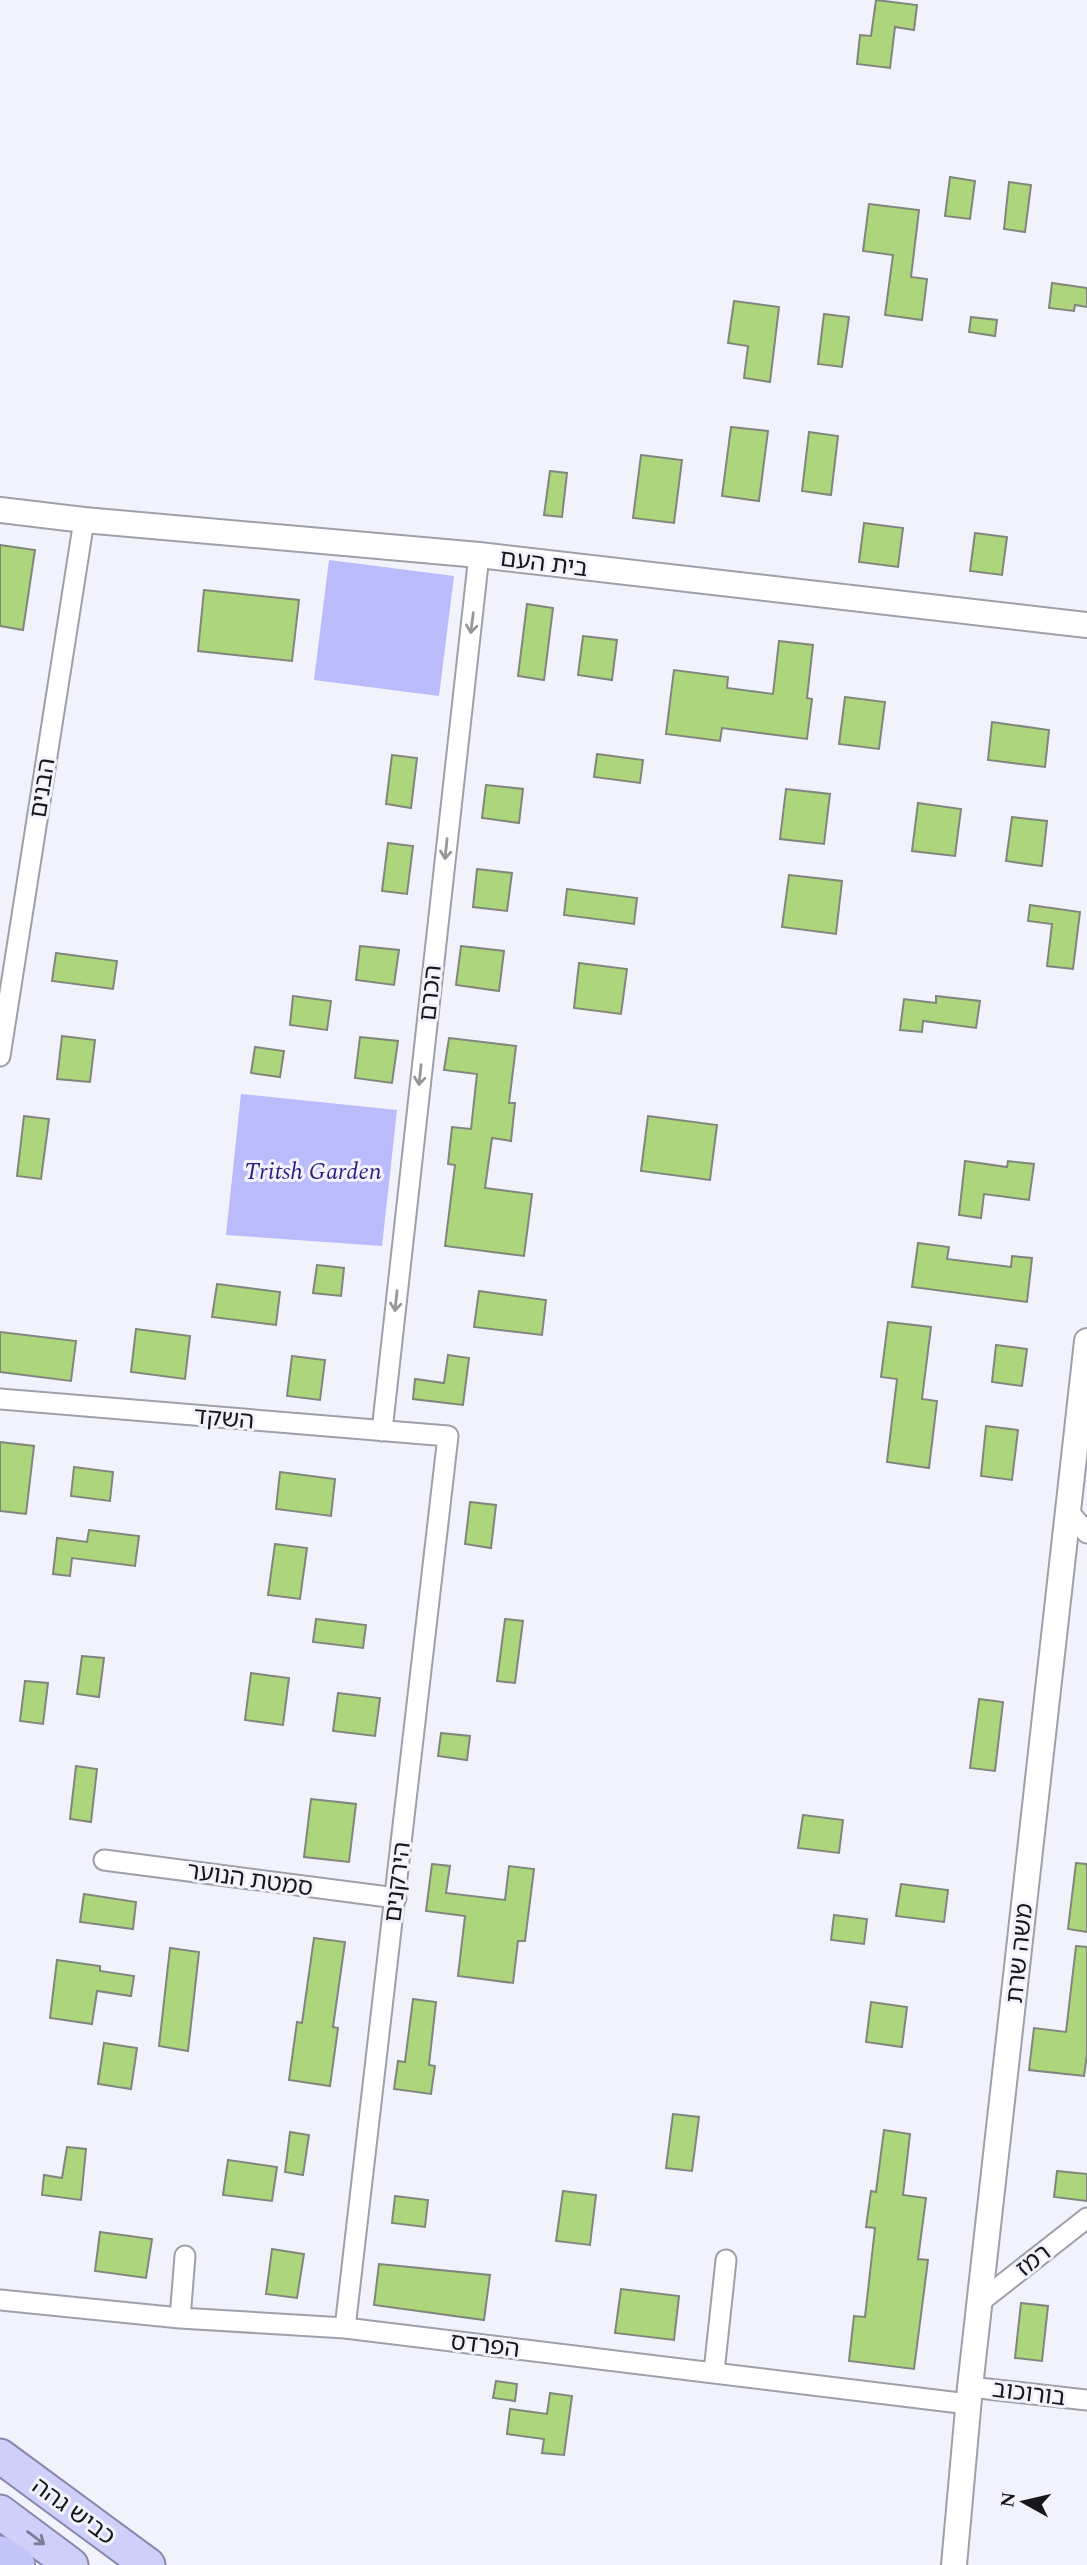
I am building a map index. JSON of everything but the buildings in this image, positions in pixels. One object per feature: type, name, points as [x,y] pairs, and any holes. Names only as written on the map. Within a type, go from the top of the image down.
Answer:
[{"type":"highway","name":"כביש גהה","points":[[0,2456],[148,2565]]},
{"type":"highway","name":"כביש גהה","points":[[0,2512],[72,2565]]},
{"type":"highway","points":[[0,2555],[16,2565]]},
{"type":"street","name":"בית העם","points":[[0,510],[84,520],[480,555],[1087,625]]},
{"type":"street","name":"הבנים","points":[[0,1056],[84,520]]},
{"type":"street","name":"הכרם","points":[[382,1430],[480,555]]},
{"type":"street","name":"משה שרת","points":[[954,2565],[969,2395],[1077,1512],[1087,1341]]},
{"type":"street","name":"השקד","points":[[0,1399],[448,1436]]},
{"type":"street","name":"הירקנים","points":[[345,2329],[448,1436]]},
{"type":"street","points":[[1077,1512],[1087,1533]]},
{"type":"street","name":"סמטת הנוער","points":[[104,1860],[396,1898]]},
{"type":"street","name":"רמז","points":[[980,2302],[1087,2218]]},
{"type":"street","points":[[180,2318],[185,2256]]},
{"type":"street","points":[[713,2372],[726,2260]]},
{"type":"street","name":"הפרדס","points":[[0,2300],[180,2318],[345,2329],[713,2372],[969,2395]]},
{"type":"street","name":"בורוכוב","points":[[969,2395],[1087,2400]]},
{"type":"green space","points":[[329,560],[454,576],[439,696],[314,680]]},
{"type":"green space","name":"Tritsh Garden","points":[[241,1094],[397,1110],[382,1246],[226,1235]]}]
